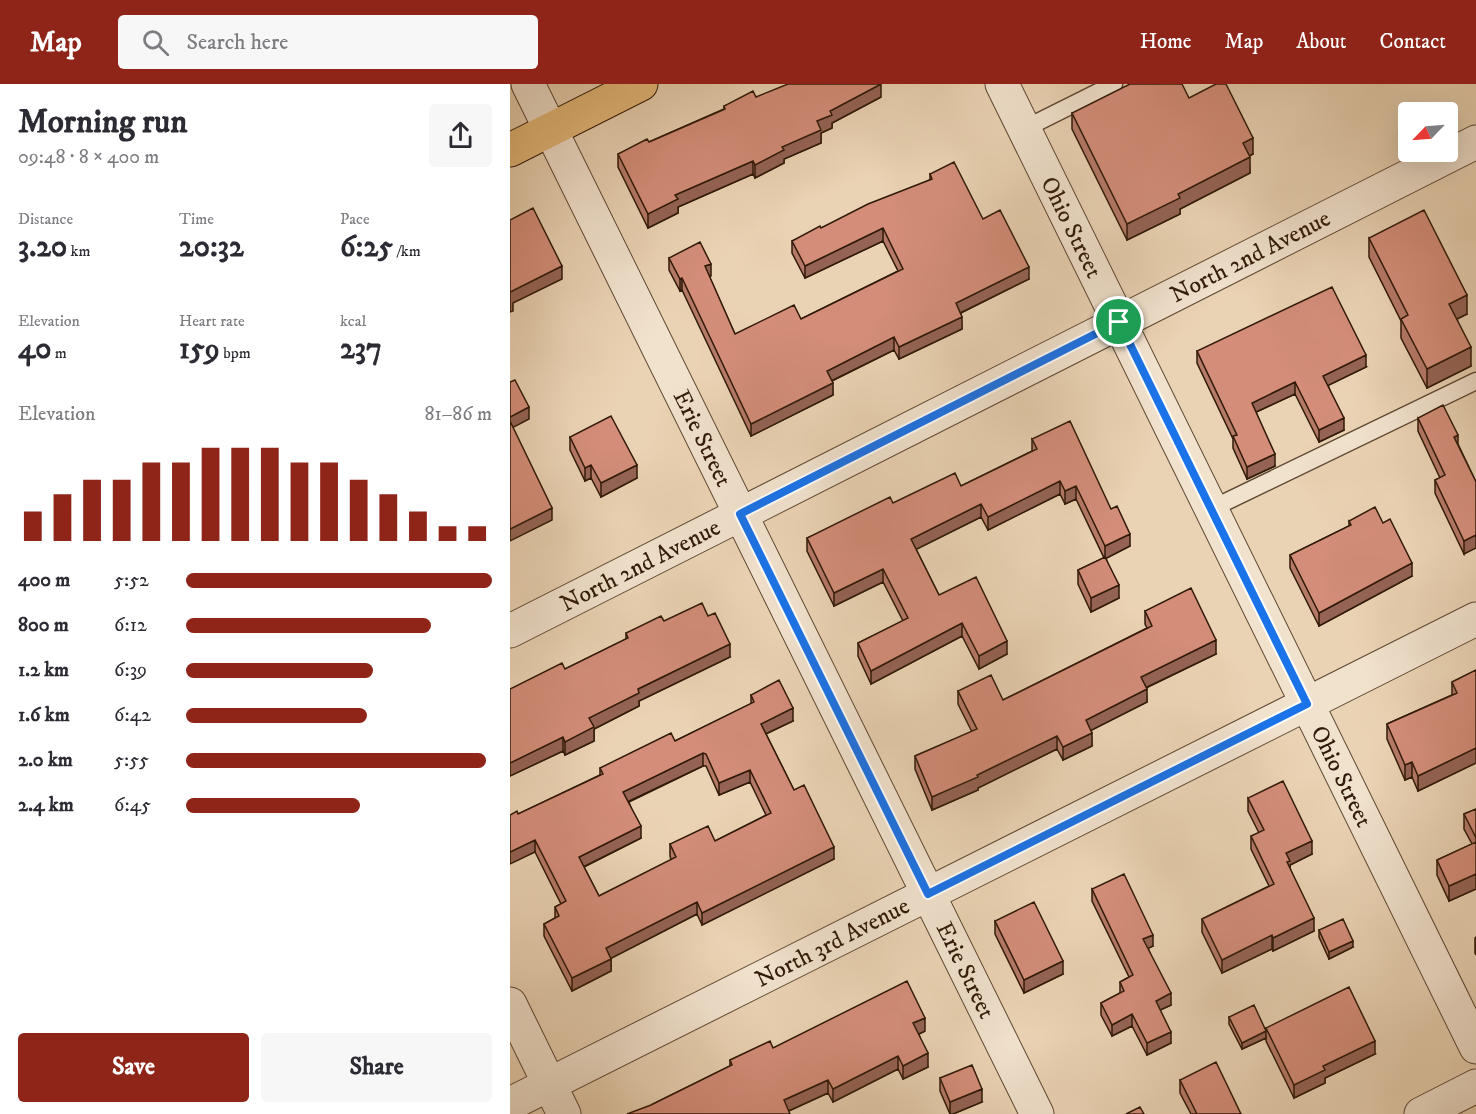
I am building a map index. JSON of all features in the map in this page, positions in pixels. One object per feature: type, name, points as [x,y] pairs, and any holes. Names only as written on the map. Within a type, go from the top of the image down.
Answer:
[{"type":"main road","points":[[510,150],[641,84]]},
{"type":"street","name":"Erie Street","points":[[528,84],[1037,1114]]},
{"type":"street","name":"Ohio Street","points":[[1002,84],[1476,1047]]},
{"type":"street","name":"North 2nd Avenue","points":[[510,631],[1476,142]]},
{"type":"street","name":"North 3rd Avenue","points":[[510,1104],[1476,619]]},
{"type":"street","points":[[510,1004],[564,1114]]},
{"type":"street","points":[[1421,1114],[1476,1086]]},
{"type":"lane","points":[[1024,129],[1114,84]]},
{"type":"lane","points":[[1211,508],[1476,381]]},
{"type":"building","points":[[788,84],[881,84],[830,111],[832,115],[817,121],[821,130],[782,147],[784,150],[755,165],[753,161],[675,195],[678,199],[648,214],[618,154],[647,139],[649,142],[725,109],[724,106],[753,91],[756,97]]},
{"type":"building","points":[[1130,84],[1182,84],[1189,98],[1216,84],[1226,84],[1253,138],[1243,143],[1250,157],[1178,194],[1180,198],[1127,224],[1072,113]]},
{"type":"building","points":[[954,162],[983,219],[1000,210],[1029,267],[956,303],[962,317],[899,347],[894,337],[827,371],[833,383],[751,424],[682,278],[680,279],[669,258],[700,242],[711,264],[705,266],[735,334],[794,305],[801,319],[903,269],[883,228],[805,266],[792,241],[868,204],[932,179],[930,174]]},
{"type":"building","points":[[533,208],[562,266],[510,292],[510,220]]},
{"type":"building","points":[[1424,210],[1467,295],[1449,304],[1471,347],[1427,369],[1401,319],[1408,315],[1369,238]]},
{"type":"building","points":[[1332,287],[1366,355],[1323,376],[1344,418],[1319,430],[1295,382],[1252,403],[1275,454],[1247,467],[1233,436],[1237,435],[1197,351]]},
{"type":"building","points":[[515,380],[529,407],[510,417],[510,382]]},
{"type":"building","points":[[1443,405],[1458,435],[1454,437],[1476,482],[1476,535],[1464,541],[1435,480],[1445,475],[1418,418]]},
{"type":"building","points":[[611,416],[637,465],[601,483],[591,465],[585,468],[570,437]]},
{"type":"building","points":[[510,421],[552,508],[510,529]]},
{"type":"building","points":[[1070,421],[1111,509],[1117,506],[1130,534],[1105,546],[1076,486],[1065,491],[1060,481],[988,517],[981,504],[911,539],[939,595],[976,577],[1007,641],[979,656],[962,623],[871,671],[858,643],[908,618],[883,569],[834,593],[807,538],[890,497],[893,503],[955,473],[961,486],[1037,449],[1032,439]]},
{"type":"building","points":[[1375,507],[1383,523],[1390,519],[1412,563],[1319,613],[1290,555],[1351,525],[1349,521]]},
{"type":"building","points":[[1105,557],[1119,585],[1091,598],[1078,570]]},
{"type":"building","points":[[1191,588],[1216,640],[1141,677],[1147,689],[1086,720],[1092,733],[1063,747],[1057,736],[977,775],[978,777],[932,797],[915,756],[977,729],[958,691],[991,675],[1003,700],[1152,626],[1145,611]]},
{"type":"building","points":[[702,603],[708,616],[715,613],[730,644],[638,689],[639,693],[589,718],[594,727],[565,742],[563,737],[510,763],[510,689],[562,663],[565,669],[628,638],[626,633],[661,616],[664,621]]},
{"type":"building","points":[[1476,670],[1476,748],[1418,776],[1412,762],[1405,765],[1387,724],[1457,693],[1452,682]]},
{"type":"building","points":[[779,680],[793,708],[761,724],[794,790],[804,785],[834,847],[702,913],[697,902],[606,948],[611,959],[572,978],[544,924],[559,916],[555,907],[566,901],[535,840],[510,852],[510,815],[517,811],[518,814],[603,774],[600,768],[671,733],[675,741],[754,702],[751,695]],"holes":[[[703,753],[706,754],[719,783],[750,770],[771,813],[715,841],[708,826],[670,844],[676,857],[599,896],[579,857],[641,826],[623,792]]]},
{"type":"building","points":[[1283,781],[1312,841],[1286,853],[1290,861],[1287,862],[1314,918],[1273,938],[1272,935],[1222,960],[1202,919],[1274,884],[1251,836],[1264,830],[1248,798]]},
{"type":"building","points":[[1476,809],[1476,838],[1464,814]]},
{"type":"building","points":[[1476,842],[1476,874],[1449,886],[1437,860]]},
{"type":"building","points":[[1124,874],[1153,935],[1143,939],[1171,993],[1156,1001],[1171,1032],[1147,1043],[1132,1014],[1112,1025],[1101,1003],[1124,991],[1120,982],[1133,975],[1092,889]]},
{"type":"building","points":[[1034,902],[1063,961],[1024,980],[995,921]]},
{"type":"building","points":[[1343,919],[1353,941],[1329,952],[1319,930]]},
{"type":"building","points":[[907,981],[925,1018],[913,1023],[928,1053],[903,1066],[898,1056],[833,1089],[828,1080],[784,1100],[790,1114],[627,1114],[651,1105],[732,1065],[730,1060],[770,1041],[773,1048]]},
{"type":"building","points":[[1349,987],[1375,1041],[1323,1066],[1325,1070],[1294,1085],[1266,1028]]},
{"type":"building","points":[[1254,1005],[1266,1031],[1242,1043],[1229,1017]]},
{"type":"building","points":[[1216,1062],[1241,1114],[1197,1114],[1180,1080]]},
{"type":"building","points":[[972,1065],[982,1089],[950,1102],[940,1078]]},
{"type":"building","points":[[1140,1107],[1144,1114],[1126,1114]]},
{"type":"route","points":[[1119,322],[1307,704],[928,894],[740,514],[1119,322]]}]
